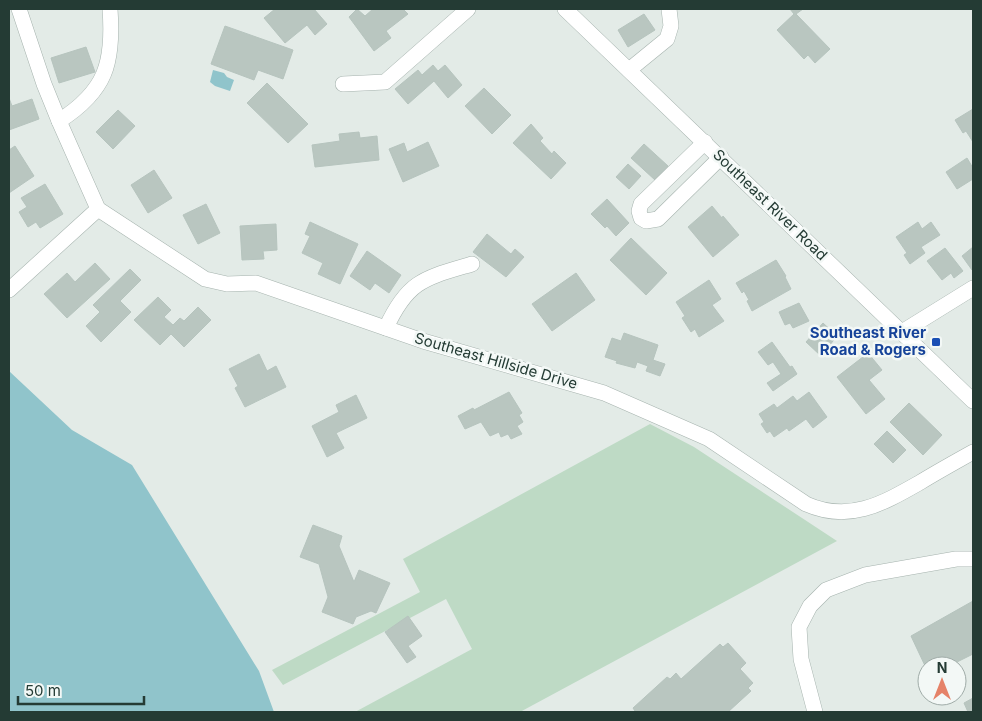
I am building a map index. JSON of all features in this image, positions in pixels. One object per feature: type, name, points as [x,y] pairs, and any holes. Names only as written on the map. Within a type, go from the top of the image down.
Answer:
[{"type":"street","points":[[9,290],[98,209],[44,84],[20,9]]},
{"type":"street","points":[[59,121],[78,109],[93,93],[105,72],[111,50],[110,9]]},
{"type":"street","points":[[343,84],[385,82],[468,9]]},
{"type":"street","name":"Southeast River Road","points":[[565,9],[973,401]]},
{"type":"street","points":[[629,70],[667,39],[671,26],[669,9]]},
{"type":"street","points":[[705,142],[641,204],[639,211],[641,218],[646,221],[658,219],[721,157]]},
{"type":"street","name":"Southeast Hillside Drive","points":[[98,209],[205,279],[227,284],[256,283],[423,341],[604,393],[709,439],[818,510],[852,512],[884,503],[973,452]]},
{"type":"street","points":[[386,328],[394,311],[407,292],[421,281],[472,264]]},
{"type":"street","points":[[902,332],[973,288]]},
{"type":"street","points":[[815,712],[801,658],[799,627],[810,606],[826,590],[865,575],[956,559],[973,559]]},
{"type":"green space","points":[[650,424],[694,447],[837,541],[520,712],[355,712],[472,649],[446,599],[283,685],[272,670],[420,592],[403,559]]},
{"type":"water","points":[[213,70],[224,73],[227,77],[234,80],[230,91],[215,86],[210,82]]},
{"type":"water","points":[[9,371],[72,430],[132,465],[259,671],[274,712],[9,712]]},
{"type":"building","points":[[275,9],[314,9],[327,24],[315,35],[307,25],[285,43],[264,18]]},
{"type":"building","points":[[357,9],[365,16],[373,9],[403,9],[408,14],[386,31],[391,38],[374,51],[349,17]]},
{"type":"building","points":[[790,9],[803,9],[796,14],[830,49],[815,63],[808,55],[804,59],[777,30],[794,14]]},
{"type":"building","points":[[644,14],[655,30],[628,47],[618,30]]},
{"type":"building","points":[[225,26],[293,50],[283,79],[258,70],[254,80],[211,64]]},
{"type":"building","points":[[86,47],[95,72],[59,83],[51,58]]},
{"type":"building","points":[[433,65],[438,71],[445,65],[462,85],[448,98],[434,81],[408,104],[395,89],[418,70],[422,75]]},
{"type":"building","points":[[267,83],[308,124],[288,143],[247,103]]},
{"type":"building","points":[[484,88],[511,115],[492,134],[465,106]]},
{"type":"building","points":[[9,98],[12,106],[32,99],[39,119],[9,130]]},
{"type":"building","points":[[973,109],[973,142],[966,131],[963,133],[955,120]]},
{"type":"building","points":[[118,110],[135,126],[113,149],[96,132]]},
{"type":"building","points":[[531,124],[543,138],[540,141],[552,154],[554,151],[566,163],[551,179],[513,143]]},
{"type":"building","points":[[359,132],[360,138],[377,136],[379,160],[315,167],[312,145],[340,141],[339,134]]},
{"type":"building","points":[[428,142],[439,166],[403,182],[389,149],[404,143],[407,152]]},
{"type":"building","points":[[644,144],[668,166],[655,180],[631,158]]},
{"type":"building","points":[[15,146],[34,176],[9,193],[9,150]]},
{"type":"building","points":[[967,158],[973,168],[973,179],[957,189],[946,172]]},
{"type":"building","points":[[628,164],[641,176],[629,189],[616,177]]},
{"type":"building","points":[[154,170],[172,198],[148,213],[131,185]]},
{"type":"building","points":[[45,184],[63,214],[40,228],[36,222],[28,227],[19,212],[27,207],[21,198]]},
{"type":"building","points":[[607,199],[629,223],[616,236],[607,226],[605,228],[591,214]]},
{"type":"building","points":[[206,204],[220,233],[198,244],[183,215]]},
{"type":"building","points":[[712,206],[739,235],[713,257],[688,227]]},
{"type":"building","points":[[310,222],[358,244],[340,284],[318,274],[323,263],[302,253],[310,236],[305,234]]},
{"type":"building","points":[[918,222],[922,229],[931,222],[940,235],[921,247],[925,253],[910,264],[904,255],[907,253],[896,237]]},
{"type":"building","points":[[276,224],[277,250],[263,251],[264,259],[242,260],[240,226]]},
{"type":"building","points":[[487,234],[511,254],[515,249],[524,257],[506,277],[473,252]]},
{"type":"building","points":[[631,238],[667,273],[646,295],[610,260]]},
{"type":"building","points":[[973,247],[973,269],[972,270],[962,256]]},
{"type":"building","points":[[945,248],[963,271],[954,278],[951,273],[942,280],[927,261]]},
{"type":"building","points":[[367,251],[401,275],[389,293],[375,283],[370,290],[350,276]]},
{"type":"building","points":[[776,260],[786,276],[791,289],[752,311],[744,291],[742,293],[736,283]]},
{"type":"building","points":[[95,263],[110,279],[67,318],[44,294],[67,273],[75,282]]},
{"type":"building","points":[[130,269],[141,280],[120,301],[131,312],[101,342],[86,326],[100,312],[93,305]]},
{"type":"building","points":[[576,273],[595,300],[552,331],[532,304]]},
{"type":"building","points":[[709,280],[721,299],[712,305],[724,321],[699,337],[695,329],[691,332],[682,318],[685,316],[676,302]]},
{"type":"building","points":[[158,297],[171,310],[164,317],[173,325],[180,318],[184,321],[198,307],[211,320],[184,347],[171,334],[160,345],[134,320]]},
{"type":"building","points":[[799,303],[809,321],[793,328],[790,323],[785,325],[779,312]]},
{"type":"building","points":[[823,323],[837,336],[821,356],[806,342]]},
{"type":"building","points":[[624,333],[658,345],[653,360],[665,364],[660,376],[646,371],[648,366],[637,362],[635,368],[616,363],[617,361],[605,357],[612,338],[621,341]]},
{"type":"building","points":[[772,342],[797,374],[773,391],[767,383],[781,374],[773,362],[768,365],[758,352]]},
{"type":"building","points":[[868,353],[882,370],[869,380],[885,399],[866,414],[837,377]]},
{"type":"building","points":[[259,354],[267,371],[276,366],[286,387],[245,407],[235,388],[238,386],[229,369]]},
{"type":"building","points":[[509,392],[522,413],[519,415],[523,422],[517,426],[522,434],[511,439],[508,434],[501,437],[499,432],[490,436],[481,422],[465,429],[458,416]]},
{"type":"building","points":[[809,392],[827,417],[813,428],[806,419],[789,431],[787,428],[774,437],[770,431],[767,433],[761,424],[764,422],[759,414],[774,404],[777,408],[793,396],[797,401]]},
{"type":"building","points":[[356,395],[367,418],[336,433],[344,448],[327,457],[312,426],[339,412],[336,405]]},
{"type":"building","points":[[909,403],[942,435],[923,455],[890,422]]},
{"type":"building","points":[[887,431],[906,450],[893,463],[874,444]]},
{"type":"building","points":[[313,525],[342,536],[339,546],[354,582],[359,570],[390,583],[376,613],[371,611],[356,617],[353,624],[322,612],[328,597],[319,564],[300,557]]},
{"type":"building","points":[[973,601],[973,654],[967,657],[920,656],[911,636]]},
{"type":"building","points":[[408,616],[422,636],[408,646],[416,657],[407,663],[385,632]]},
{"type":"building","points":[[728,643],[746,663],[740,669],[753,683],[748,688],[751,691],[728,712],[633,712],[635,711],[633,708],[667,677],[670,679],[676,673],[681,679],[720,644],[723,647]]},
{"type":"building","points":[[973,698],[973,712],[968,712],[965,706],[967,706],[967,701]]},
{"type":"place","name":"Southeast River Road & Rogers","points":[[936,342]]}]
